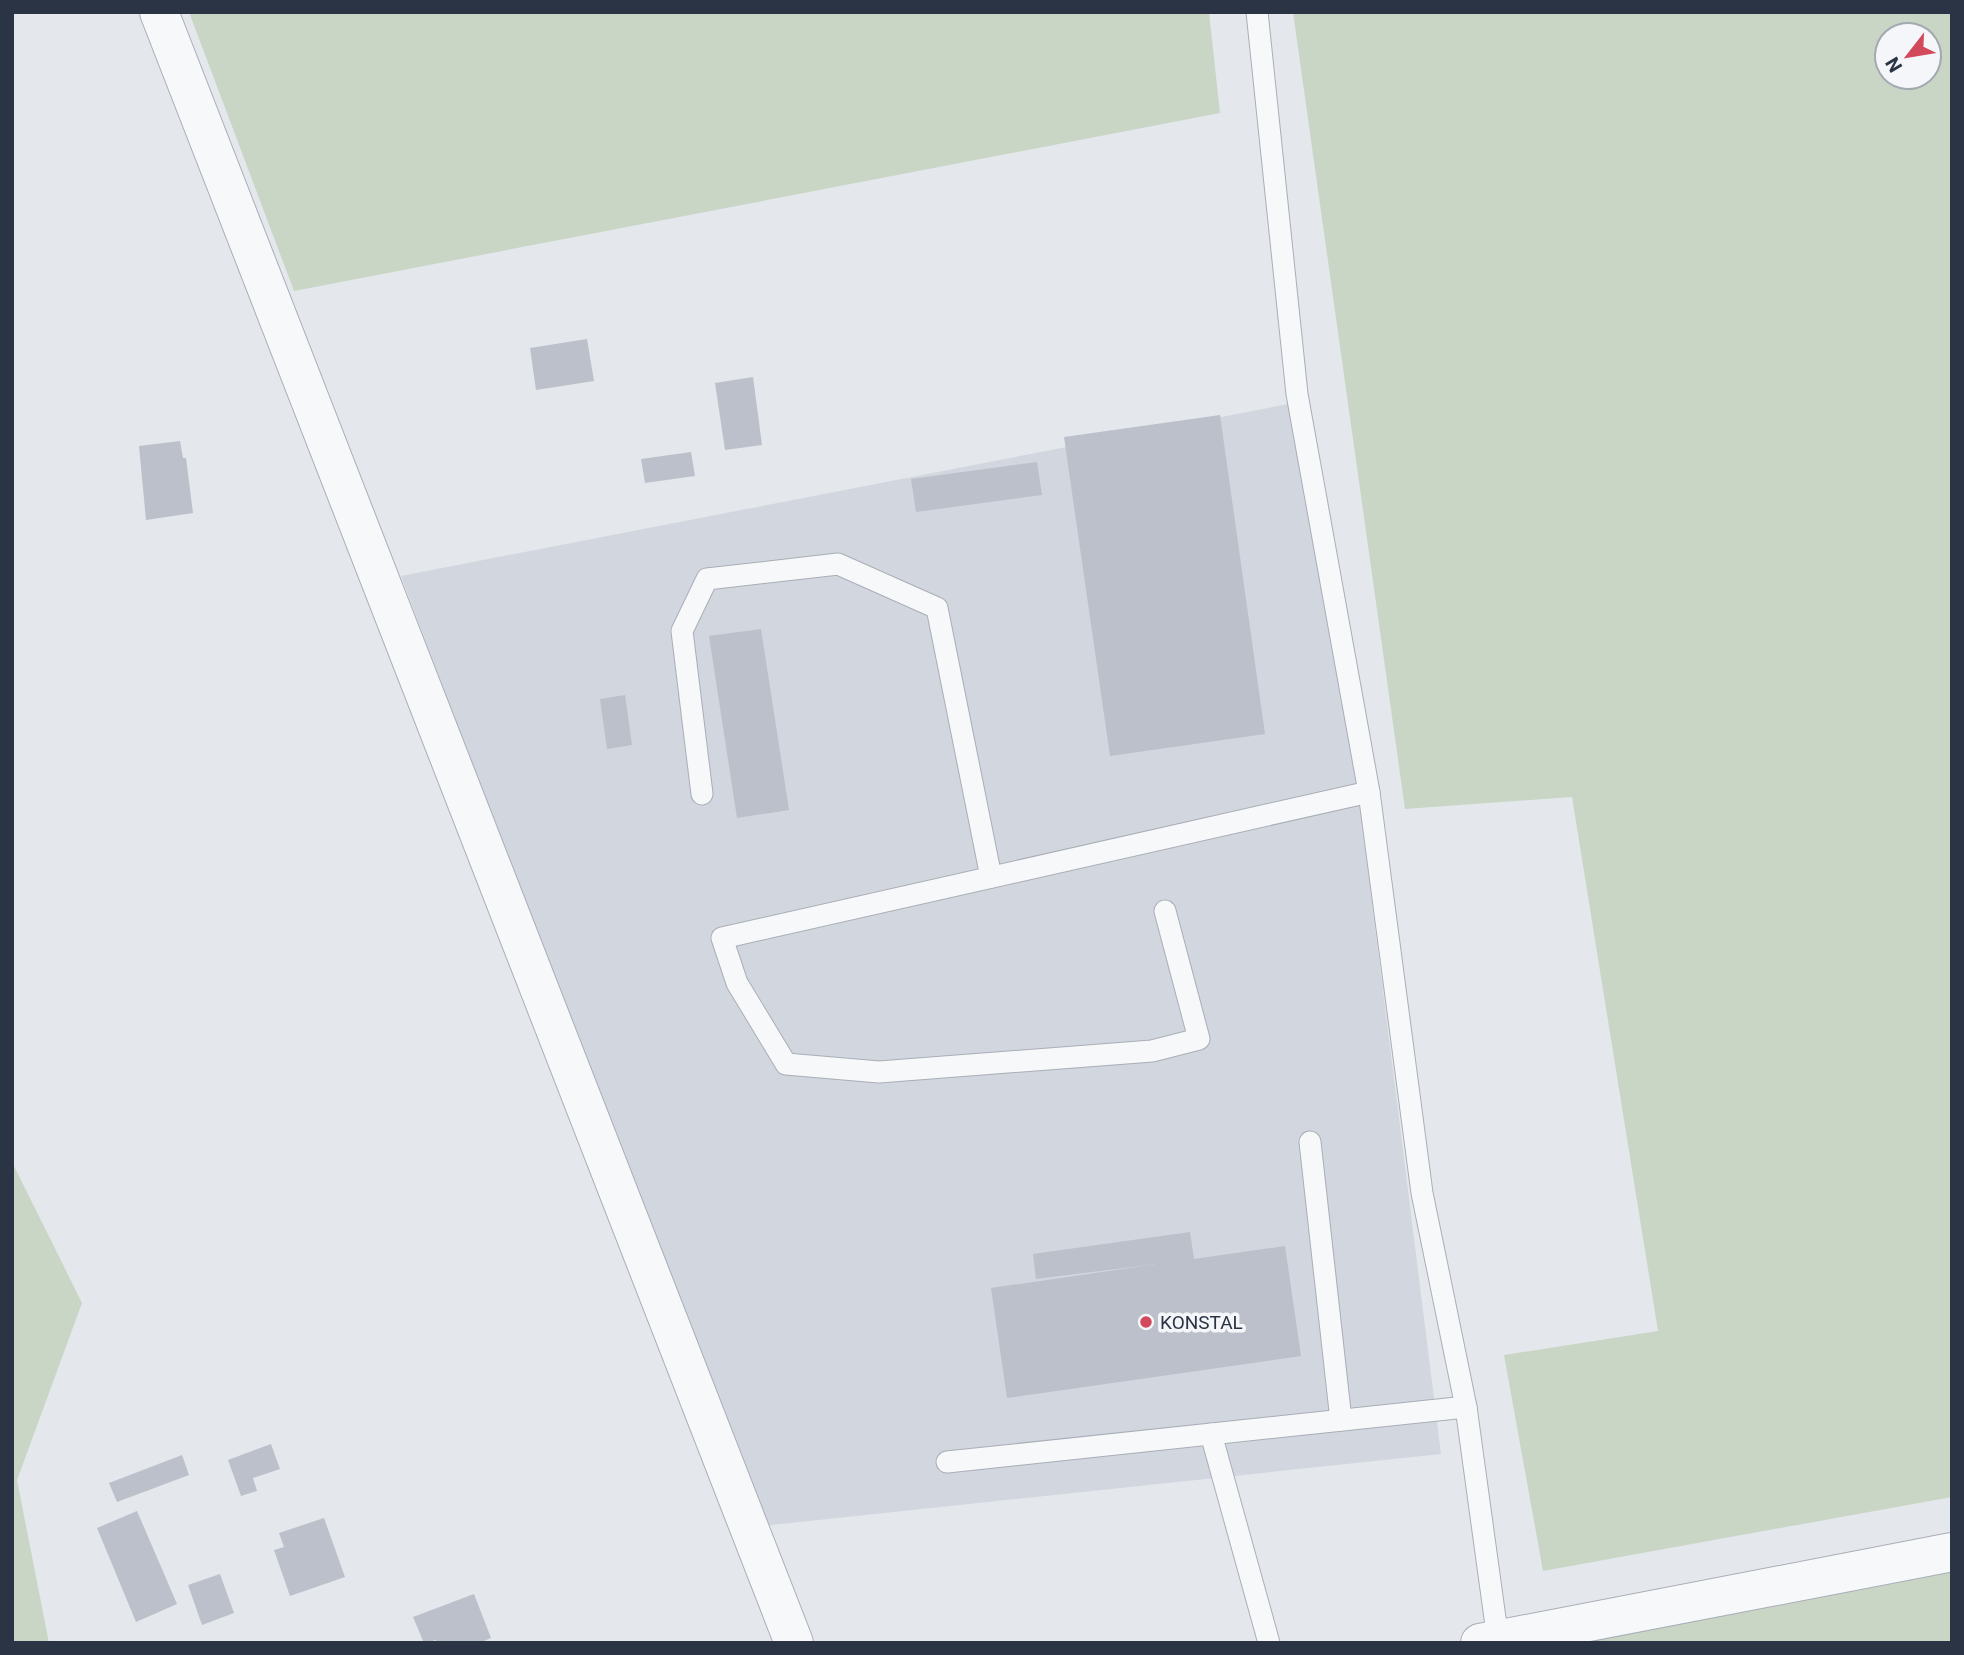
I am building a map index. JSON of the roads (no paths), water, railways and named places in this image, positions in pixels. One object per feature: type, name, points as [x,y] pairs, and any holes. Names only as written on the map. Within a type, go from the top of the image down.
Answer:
[{"type":"street","points":[[159,12],[794,1643]]},
{"type":"street","points":[[1492,1642],[1952,1552]]},
{"type":"lane","points":[[1256,12],[1297,394],[1369,792],[1422,1193],[1466,1407],[1492,1642]]},
{"type":"lane","points":[[702,794],[682,631],[706,579],[838,564],[937,608],[991,877]]},
{"type":"lane","points":[[1165,911],[1199,1039],[1152,1051],[879,1072],[786,1064],[737,983],[722,938],[1369,792]]},
{"type":"lane","points":[[1310,1142],[1341,1420]]},
{"type":"lane","points":[[947,1462],[1466,1407]]},
{"type":"lane","points":[[1211,1434],[1269,1643]]},
{"type":"place","name":"KONSTAL","points":[[1146,1322]]}]
